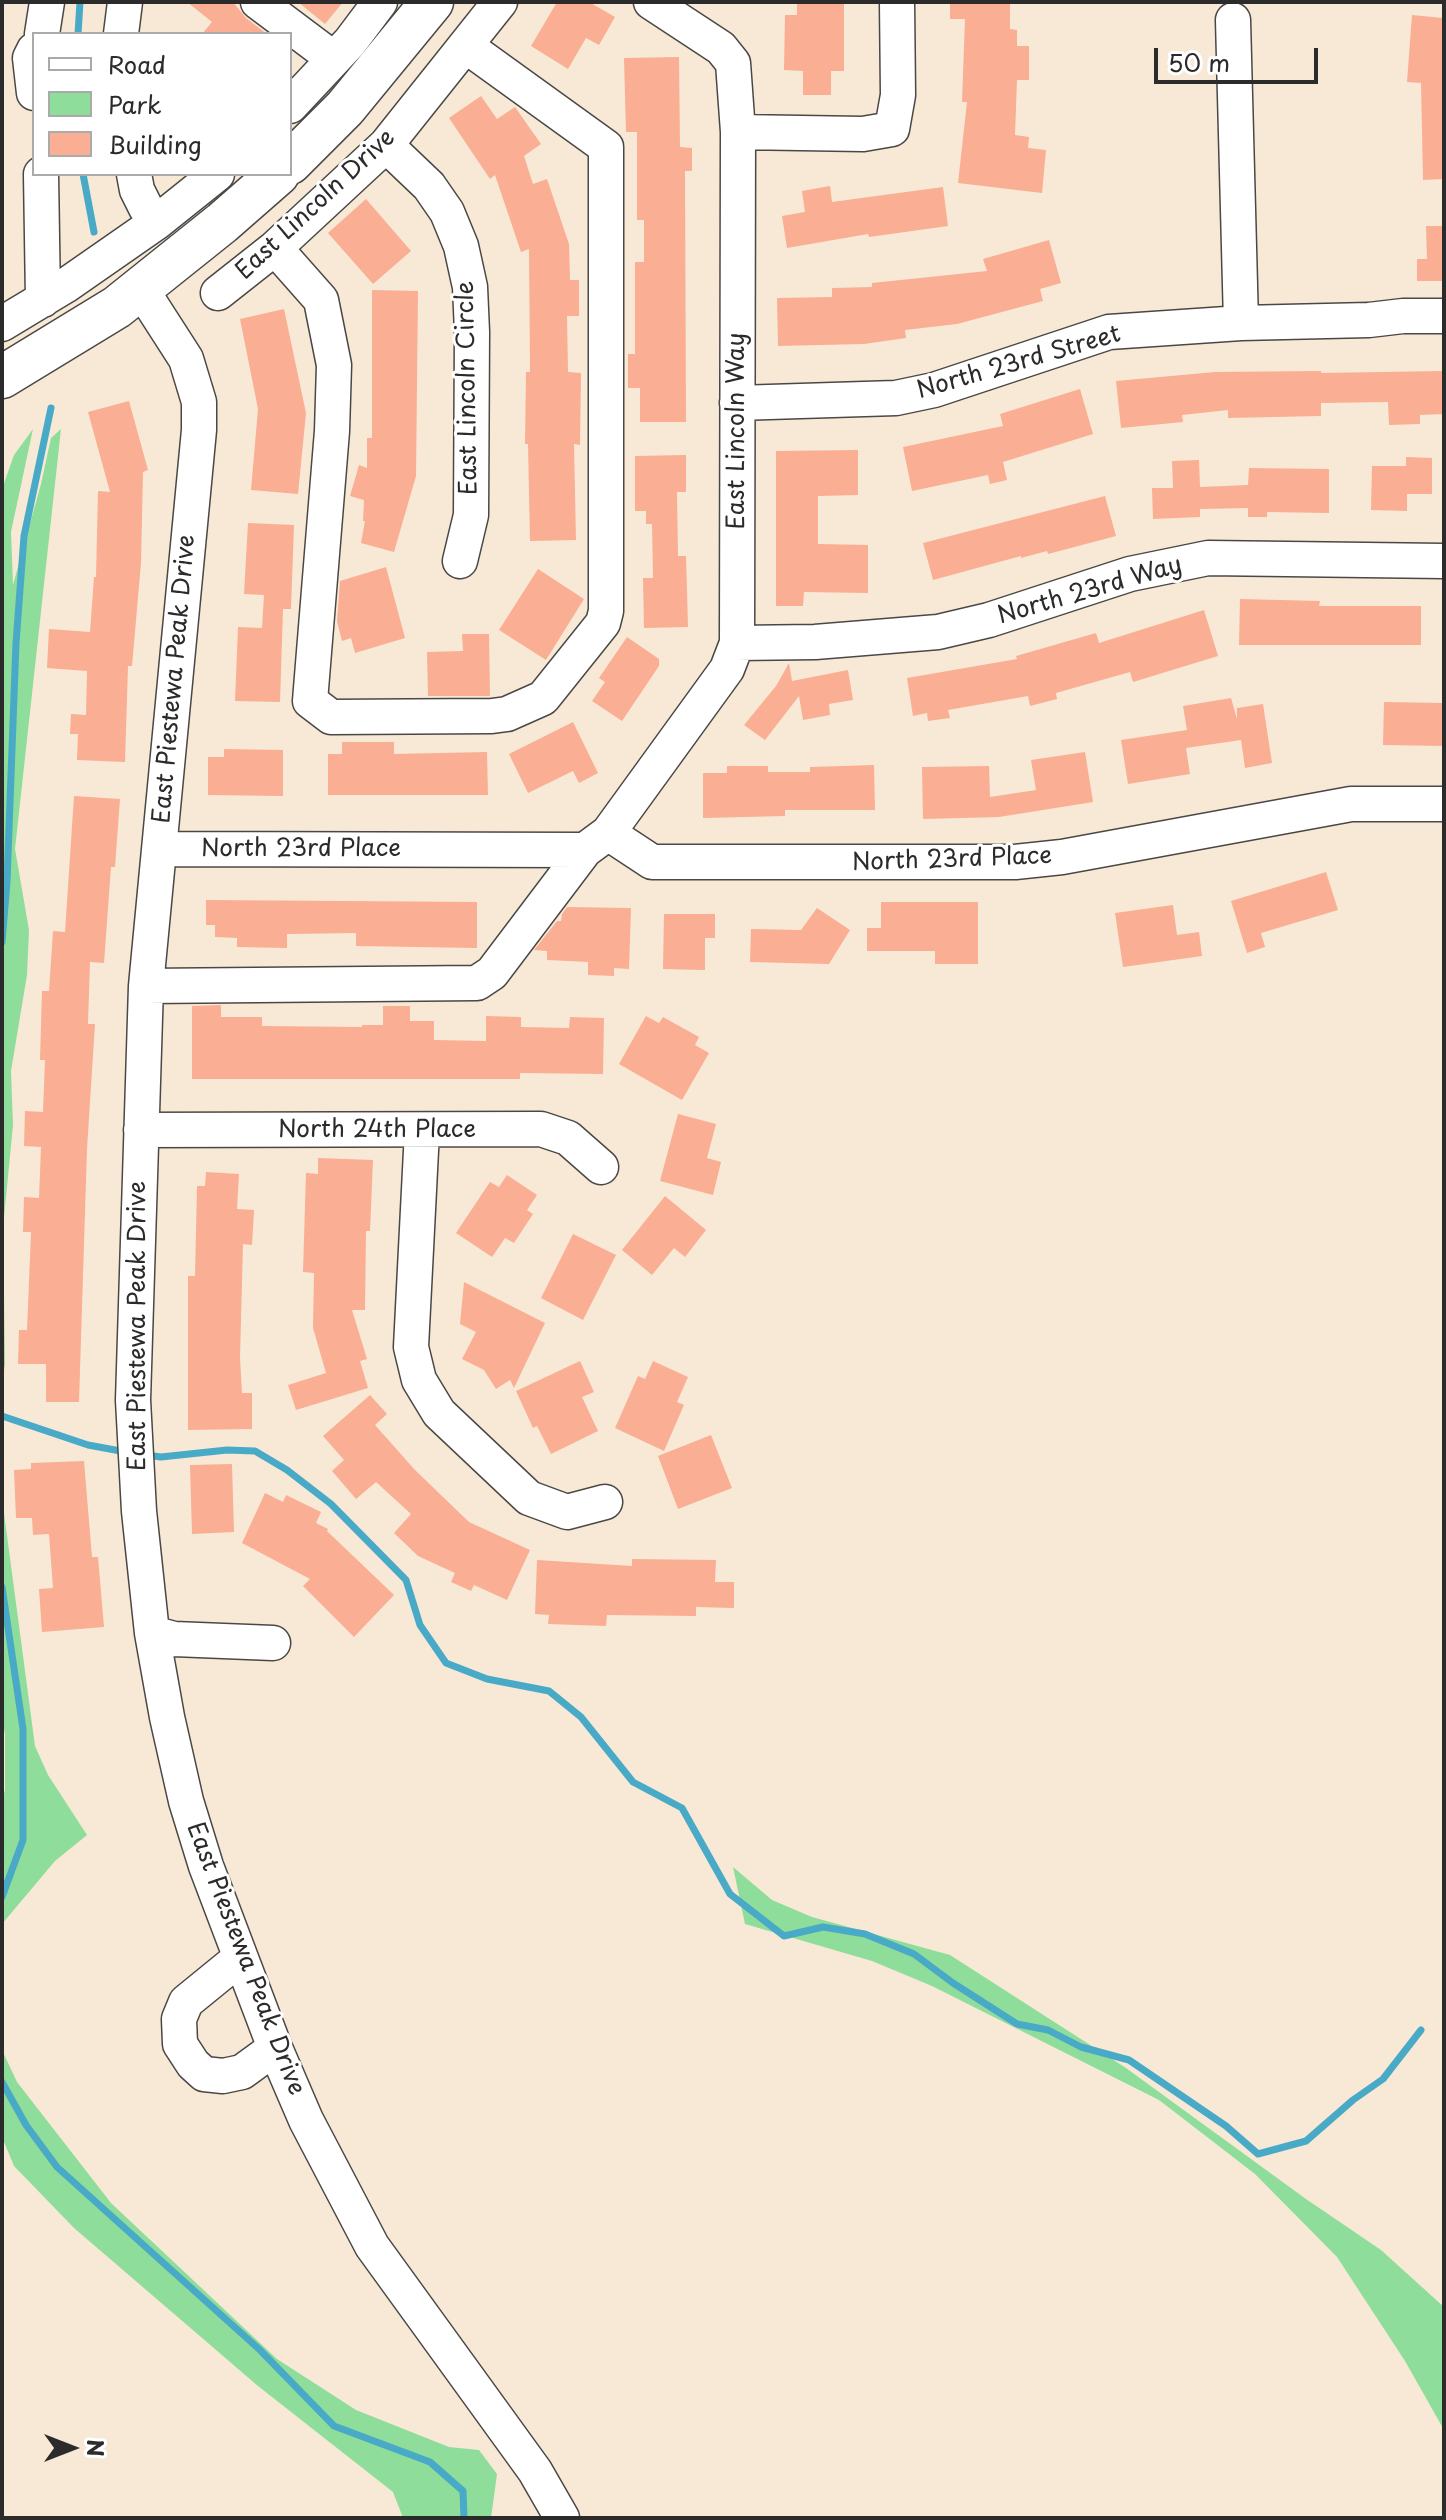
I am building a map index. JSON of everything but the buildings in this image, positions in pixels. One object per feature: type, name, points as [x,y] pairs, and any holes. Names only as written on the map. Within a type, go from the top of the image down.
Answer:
[{"type":"main road","name":"East Lincoln Drive","points":[[292,161],[345,108],[432,2]]},
{"type":"main road","name":"East Lincoln Drive","points":[[2,377],[141,289],[276,176]]},
{"type":"street","points":[[42,32],[45,28],[47,2]]},
{"type":"street","points":[[121,32],[125,2]]},
{"type":"street","points":[[258,2],[334,59]]},
{"type":"street","points":[[292,104],[334,59],[380,2]]},
{"type":"street","name":"East Lincoln Drive","points":[[218,293],[275,248],[386,145],[500,2]]},
{"type":"street","name":"East Lincoln Way","points":[[146,986],[477,983],[492,973],[597,842],[727,669],[737,643],[738,132],[733,63],[721,48],[651,2]]},
{"type":"street","points":[[738,132],[863,134],[892,129],[898,95],[897,2]]},
{"type":"street","points":[[1233,20],[1241,323]]},
{"type":"street","points":[[275,248],[321,300],[334,365],[332,431],[310,701],[331,717],[492,716],[507,714],[543,698],[603,623],[606,611],[606,147],[466,46]]},
{"type":"street","points":[[27,50],[32,81]]},
{"type":"street","name":"East Lincoln Circle","points":[[386,145],[429,186],[447,212],[461,246],[470,287],[471,515],[460,561]]},
{"type":"street","points":[[41,176],[43,300]]},
{"type":"street","points":[[134,176],[137,190],[157,222]]},
{"type":"street","points":[[2,324],[43,300],[157,222],[214,176]]},
{"type":"street","name":"East Piestewa Peak Drive","points":[[141,289],[177,343],[193,378],[199,402],[199,430],[146,986],[133,1400],[139,1511],[152,1633],[167,1717],[186,1801],[206,1866],[275,2048],[306,2120],[372,2246],[535,2471],[562,2518]]},
{"type":"street","name":"North 23rd Street","points":[[737,403],[896,398],[934,390],[1109,332],[1241,323],[1444,316]]},
{"type":"street","name":"North 23rd Way","points":[[737,643],[815,642],[938,632],[989,620],[1130,574],[1208,558],[1444,561]]},
{"type":"street","name":"North 23rd Place","points":[[160,849],[597,842],[652,862],[1015,862],[1077,854],[1351,804],[1444,804]]},
{"type":"street","name":"North 24th Place","points":[[141,1130],[541,1129],[568,1138],[601,1167]]},
{"type":"street","points":[[422,1131],[411,1347],[419,1380],[439,1413],[529,1498],[567,1512],[605,1502]]},
{"type":"street","points":[[152,1633],[174,1639],[273,1643]]},
{"type":"street","points":[[240,1958],[186,2002],[179,2019],[180,2044],[204,2074],[223,2076],[242,2072],[275,2048]]},
{"type":"green space","points":[[33,429],[11,532],[13,585],[51,438],[61,429],[15,849],[29,930],[27,975],[11,1071],[13,1125],[3,1228],[5,1364],[2,1384],[2,489],[14,455]]},
{"type":"green space","points":[[2,1498],[35,1746],[48,1775],[87,1835],[55,1861],[2,1924],[5,1734],[2,1717]]},
{"type":"green space","points":[[733,1867],[772,1900],[812,1917],[950,1955],[1126,2068],[1381,2250],[1444,2307],[1444,2430],[1405,2361],[1337,2257],[1255,2174],[1159,2100],[932,1986],[872,1961],[745,1924]]},
{"type":"green space","points":[[2,2050],[17,2082],[111,2203],[277,2359],[356,2410],[449,2447],[479,2450],[497,2474],[491,2518],[403,2518],[393,2492],[258,2386],[74,2228],[14,2166],[2,2137]]},
{"type":"waterway","points":[[78,32],[80,2]]},
{"type":"waterway","points":[[83,176],[94,232]]},
{"type":"waterway","points":[[2,942],[24,536],[51,408]]},
{"type":"waterway","points":[[2,1416],[88,1445],[126,1452]]},
{"type":"waterway","points":[[146,1455],[161,1457],[227,1450],[255,1451],[287,1470],[331,1504],[406,1580],[420,1625],[446,1663],[487,1679],[549,1691],[581,1717],[633,1782],[682,1808],[730,1894],[784,1936],[823,1927],[865,1934],[914,1954],[1017,2024],[1048,2030],[1081,2047],[1129,2060],[1226,2126],[1258,2154],[1306,2141],[1353,2100],[1383,2079],[1421,2030]]},
{"type":"waterway","points":[[2,1587],[23,1729],[23,1840],[2,1897]]},
{"type":"waterway","points":[[2,2082],[26,2125],[57,2167],[260,2350],[334,2426],[430,2462],[463,2491],[464,2518]]}]
